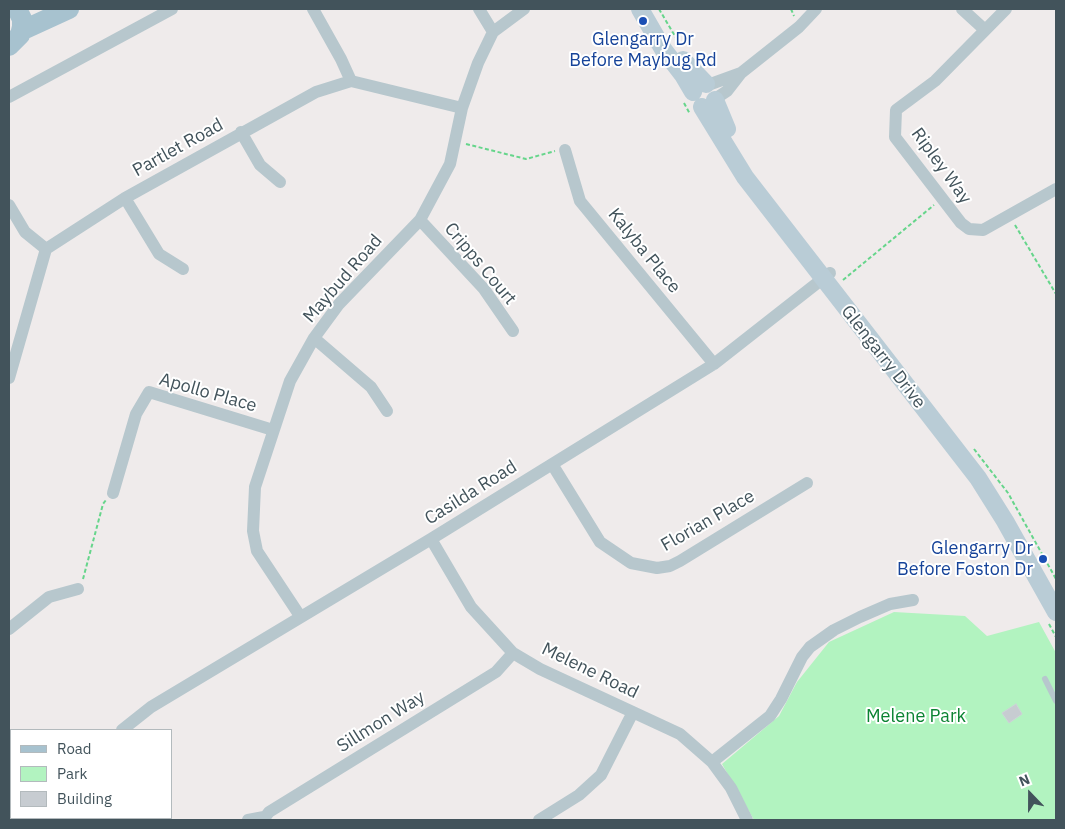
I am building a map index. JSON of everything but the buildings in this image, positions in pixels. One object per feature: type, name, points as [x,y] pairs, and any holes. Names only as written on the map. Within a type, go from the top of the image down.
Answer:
[{"type":"main road","points":[[15,38],[22,19],[17,9]]},
{"type":"main road","points":[[15,38],[68,9]]},
{"type":"main road","name":"Glengarry Drive","points":[[640,9],[663,49],[684,75],[706,95]]},
{"type":"main road","name":"Glengarry Drive","points":[[650,9],[746,160],[978,478],[1005,521],[1056,612]]},
{"type":"main road","name":"Glengarry Drive","points":[[831,278],[997,490],[1056,594]]},
{"type":"street","points":[[9,97],[172,9]]},
{"type":"street","points":[[313,9],[342,59],[351,81],[462,108]]},
{"type":"street","points":[[479,9],[493,32]]},
{"type":"street","name":"Maybud Road","points":[[300,616],[258,551],[253,531],[255,487],[290,381],[314,338],[340,304],[420,220],[450,164],[462,108],[478,63],[493,32],[524,9]]},
{"type":"street","points":[[706,95],[740,73],[799,27],[816,9]]},
{"type":"street","points":[[962,9],[985,30]]},
{"type":"street","name":"Ripley Way","points":[[1006,9],[935,80],[896,110],[895,137],[961,223],[976,230],[983,230],[1056,189]]},
{"type":"street","name":"Partlet Road","points":[[46,250],[125,198],[241,132],[316,92],[351,81]]},
{"type":"street","points":[[241,132],[260,165],[280,182]]},
{"type":"street","name":"Kalyba Place","points":[[565,150],[580,201],[714,364]]},
{"type":"street","points":[[125,198],[159,254],[183,269]]},
{"type":"street","points":[[9,205],[25,232],[46,250],[9,378]]},
{"type":"street","name":"Cripps Court","points":[[420,220],[484,290],[513,331]]},
{"type":"street","name":"Casilda Road","points":[[123,729],[151,707],[431,539],[714,364],[831,278]]},
{"type":"street","points":[[314,338],[371,387],[387,411]]},
{"type":"street","name":"Apollo Place","points":[[112,493],[136,414],[149,392],[273,430]]},
{"type":"street","name":"Florian Place","points":[[552,464],[600,542],[631,563],[656,568],[670,566],[680,561],[807,483]]},
{"type":"street","name":"Melene Road","points":[[431,539],[471,607],[513,653],[540,669],[680,734],[712,762],[731,788],[747,820]]},
{"type":"street","points":[[9,629],[49,598],[78,589]]},
{"type":"street","points":[[712,762],[770,716],[781,699],[802,656],[810,647],[834,630],[860,617],[890,604],[913,600]]},
{"type":"street","name":"Sillmon Way","points":[[248,820],[264,819],[289,799],[496,672],[513,653]]},
{"type":"street","points":[[548,818],[579,795],[601,775],[633,712]]},
{"type":"lane","points":[[1045,679],[1056,701]]},
{"type":"path","points":[[659,9],[682,49]]},
{"type":"path","points":[[455,142],[526,159],[552,151],[565,150]]},
{"type":"path","points":[[831,278],[942,198]]},
{"type":"path","points":[[1009,214],[1056,294]]},
{"type":"path","points":[[78,589],[86,572],[103,504],[112,493]]},
{"type":"green space","name":"Melene Park","points":[[894,612],[965,616],[987,636],[1039,622],[1056,653],[1056,820],[754,820],[722,764],[779,716],[797,682],[829,642]]},
{"type":"place","name":"Glengarry Dr Before Maybug Rd","points":[[643,21]]},
{"type":"place","name":"Glengarry Dr Before Foston Dr","points":[[1043,559]]}]
